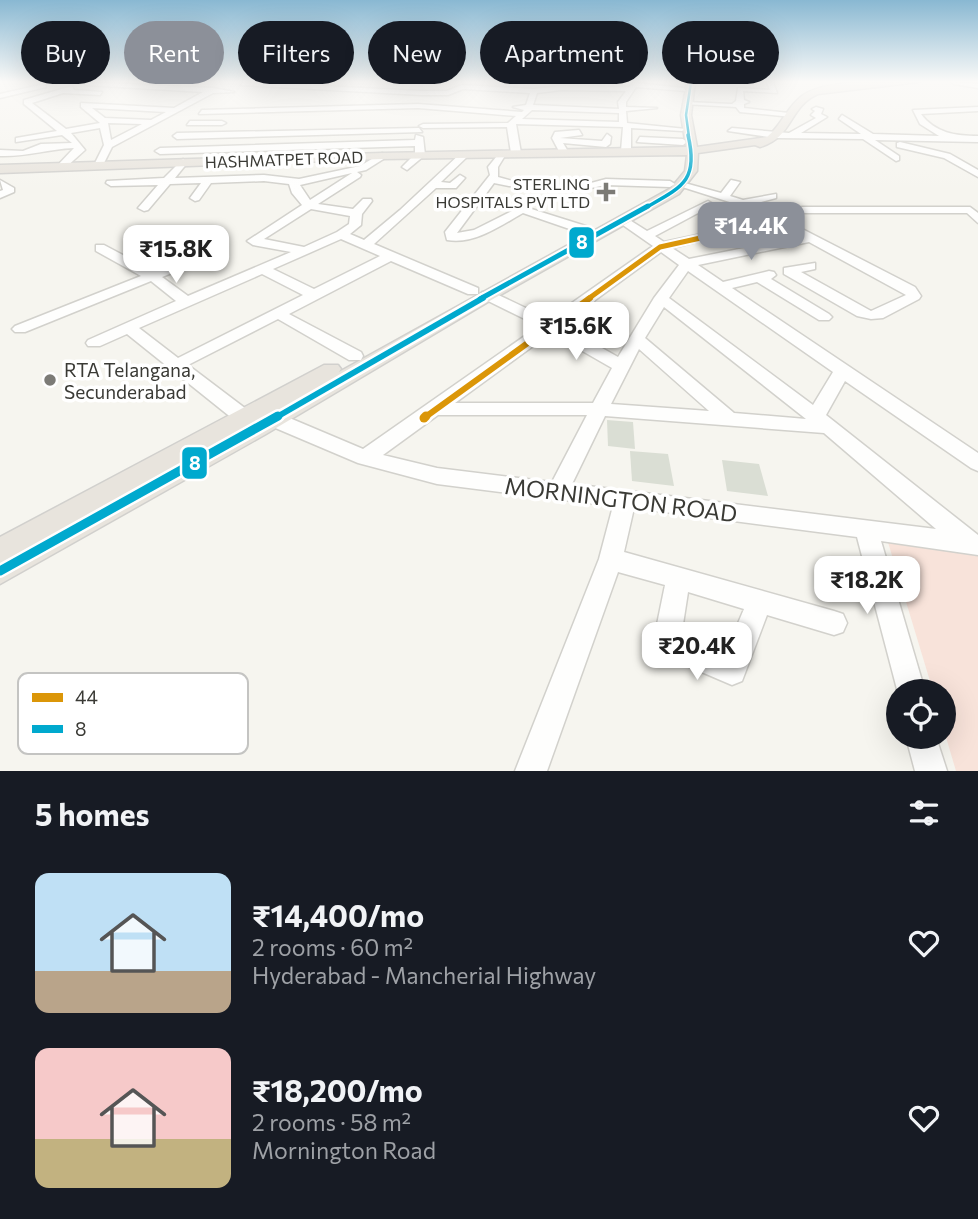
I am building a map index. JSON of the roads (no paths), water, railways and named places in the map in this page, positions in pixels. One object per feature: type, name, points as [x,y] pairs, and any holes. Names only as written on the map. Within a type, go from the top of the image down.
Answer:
[{"type":"main road","points":[[679,118],[688,149]]},
{"type":"main road","points":[[0,551],[258,418],[355,356],[624,221],[670,187],[683,169],[688,149],[686,118]]},
{"type":"main road","points":[[688,149],[736,148],[767,143],[774,137],[785,118]]},
{"type":"main road","name":"HASHMATPET ROAD","points":[[0,169],[235,160],[325,152],[382,156],[419,149],[464,154],[501,154],[688,149]]},
{"type":"main road","name":"HASHMATPET ROAD","points":[[565,153],[688,149]]},
{"type":"main road","points":[[0,571],[258,418],[670,187]]},
{"type":"street","points":[[45,118],[77,143],[80,150],[61,167]]},
{"type":"street","points":[[99,118],[104,122],[108,145],[99,165]]},
{"type":"street","points":[[108,145],[160,118]]},
{"type":"street","points":[[145,163],[195,118]]},
{"type":"street","points":[[235,160],[267,118]]},
{"type":"street","points":[[325,152],[337,118]]},
{"type":"street","points":[[407,167],[419,149],[420,118]]},
{"type":"street","points":[[516,118],[512,123],[509,137],[516,153]]},
{"type":"street","points":[[624,118],[626,151]]},
{"type":"street","points":[[791,135],[820,118]]},
{"type":"street","points":[[843,118],[896,158]]},
{"type":"street","points":[[920,118],[948,138]]},
{"type":"street","points":[[0,162],[6,150],[22,141],[104,122],[153,122]]},
{"type":"street","points":[[190,123],[238,122]]},
{"type":"street","points":[[177,136],[332,133],[512,123],[681,129]]},
{"type":"street","points":[[732,131],[774,137],[791,135],[978,139]]},
{"type":"street","points":[[565,153],[558,141],[558,134],[564,132],[626,137]]},
{"type":"street","points":[[558,141],[606,144],[607,137]]},
{"type":"street","points":[[868,137],[978,163]]},
{"type":"street","points":[[640,140],[688,149]]},
{"type":"street","points":[[6,150],[24,154],[41,147],[77,143]]},
{"type":"street","points":[[160,151],[244,148],[325,152],[419,149]]},
{"type":"street","points":[[365,245],[396,224],[434,181],[464,154]]},
{"type":"street","points":[[501,154],[493,167],[496,174],[492,179],[486,213],[464,237],[446,241],[451,232],[486,213],[522,209],[588,231]]},
{"type":"street","points":[[16,169],[33,156]]},
{"type":"street","points":[[313,243],[253,241],[382,156]]},
{"type":"street","points":[[947,156],[978,174]]},
{"type":"street","points":[[144,208],[183,162]]},
{"type":"street","points":[[111,183],[264,178],[294,183],[363,168]]},
{"type":"street","points":[[492,179],[534,188]]},
{"type":"street","points":[[195,198],[208,180]]},
{"type":"street","points":[[434,181],[452,186],[458,180]]},
{"type":"street","points":[[724,196],[735,181]]},
{"type":"street","points":[[581,187],[598,183],[634,182],[724,196],[743,203],[910,290],[914,296],[878,315],[871,315],[862,313],[789,271]]},
{"type":"street","points":[[0,183],[10,190],[0,195]]},
{"type":"street","points":[[294,183],[297,193],[309,205],[356,213]]},
{"type":"street","points":[[743,203],[772,196]]},
{"type":"street","points":[[94,343],[265,270],[313,243],[341,235],[355,225],[356,213],[367,201]]},
{"type":"street","points":[[646,236],[704,206],[736,230]]},
{"type":"street","points":[[764,214],[803,210],[970,210],[978,220]]},
{"type":"street","points":[[407,212],[423,214]]},
{"type":"street","points":[[378,218],[396,224]]},
{"type":"street","points":[[624,221],[978,463]]},
{"type":"street","points":[[365,458],[660,247],[750,227]]},
{"type":"street","points":[[341,235],[549,325],[621,366]]},
{"type":"street","points":[[557,492],[621,366],[661,298],[685,264],[811,239]]},
{"type":"street","points":[[100,248],[152,276],[186,302]]},
{"type":"street","points":[[178,364],[391,256]]},
{"type":"street","points":[[20,329],[187,262]]},
{"type":"street","points":[[721,287],[810,266]]},
{"type":"street","points":[[265,270],[314,295]]},
{"type":"street","points":[[760,278],[824,317]]},
{"type":"street","points":[[661,298],[823,421],[974,544]]},
{"type":"street","points":[[277,313],[355,356]]},
{"type":"street","name":"MORNINGTON ROAD","points":[[128,327],[258,418],[365,458],[437,476],[974,544]]},
{"type":"street","points":[[638,339],[728,418]]},
{"type":"street","points":[[823,421],[843,369]]},
{"type":"street","points":[[436,409],[600,409],[728,418],[823,421]]},
{"type":"street","points":[[531,771],[611,559],[626,498]]},
{"type":"street","points":[[866,530],[908,679]]},
{"type":"street","points":[[611,559],[834,623]]},
{"type":"street","points":[[678,579],[666,644],[733,671],[759,603]]},
{"type":"street","points":[[925,749],[931,771]]},
{"type":"place","name":"STERLING HOSPITALS PVT LTD","points":[[606,192]]},
{"type":"place","name":"RTA Telangana, Secunderabad","points":[[50,380]]}]
